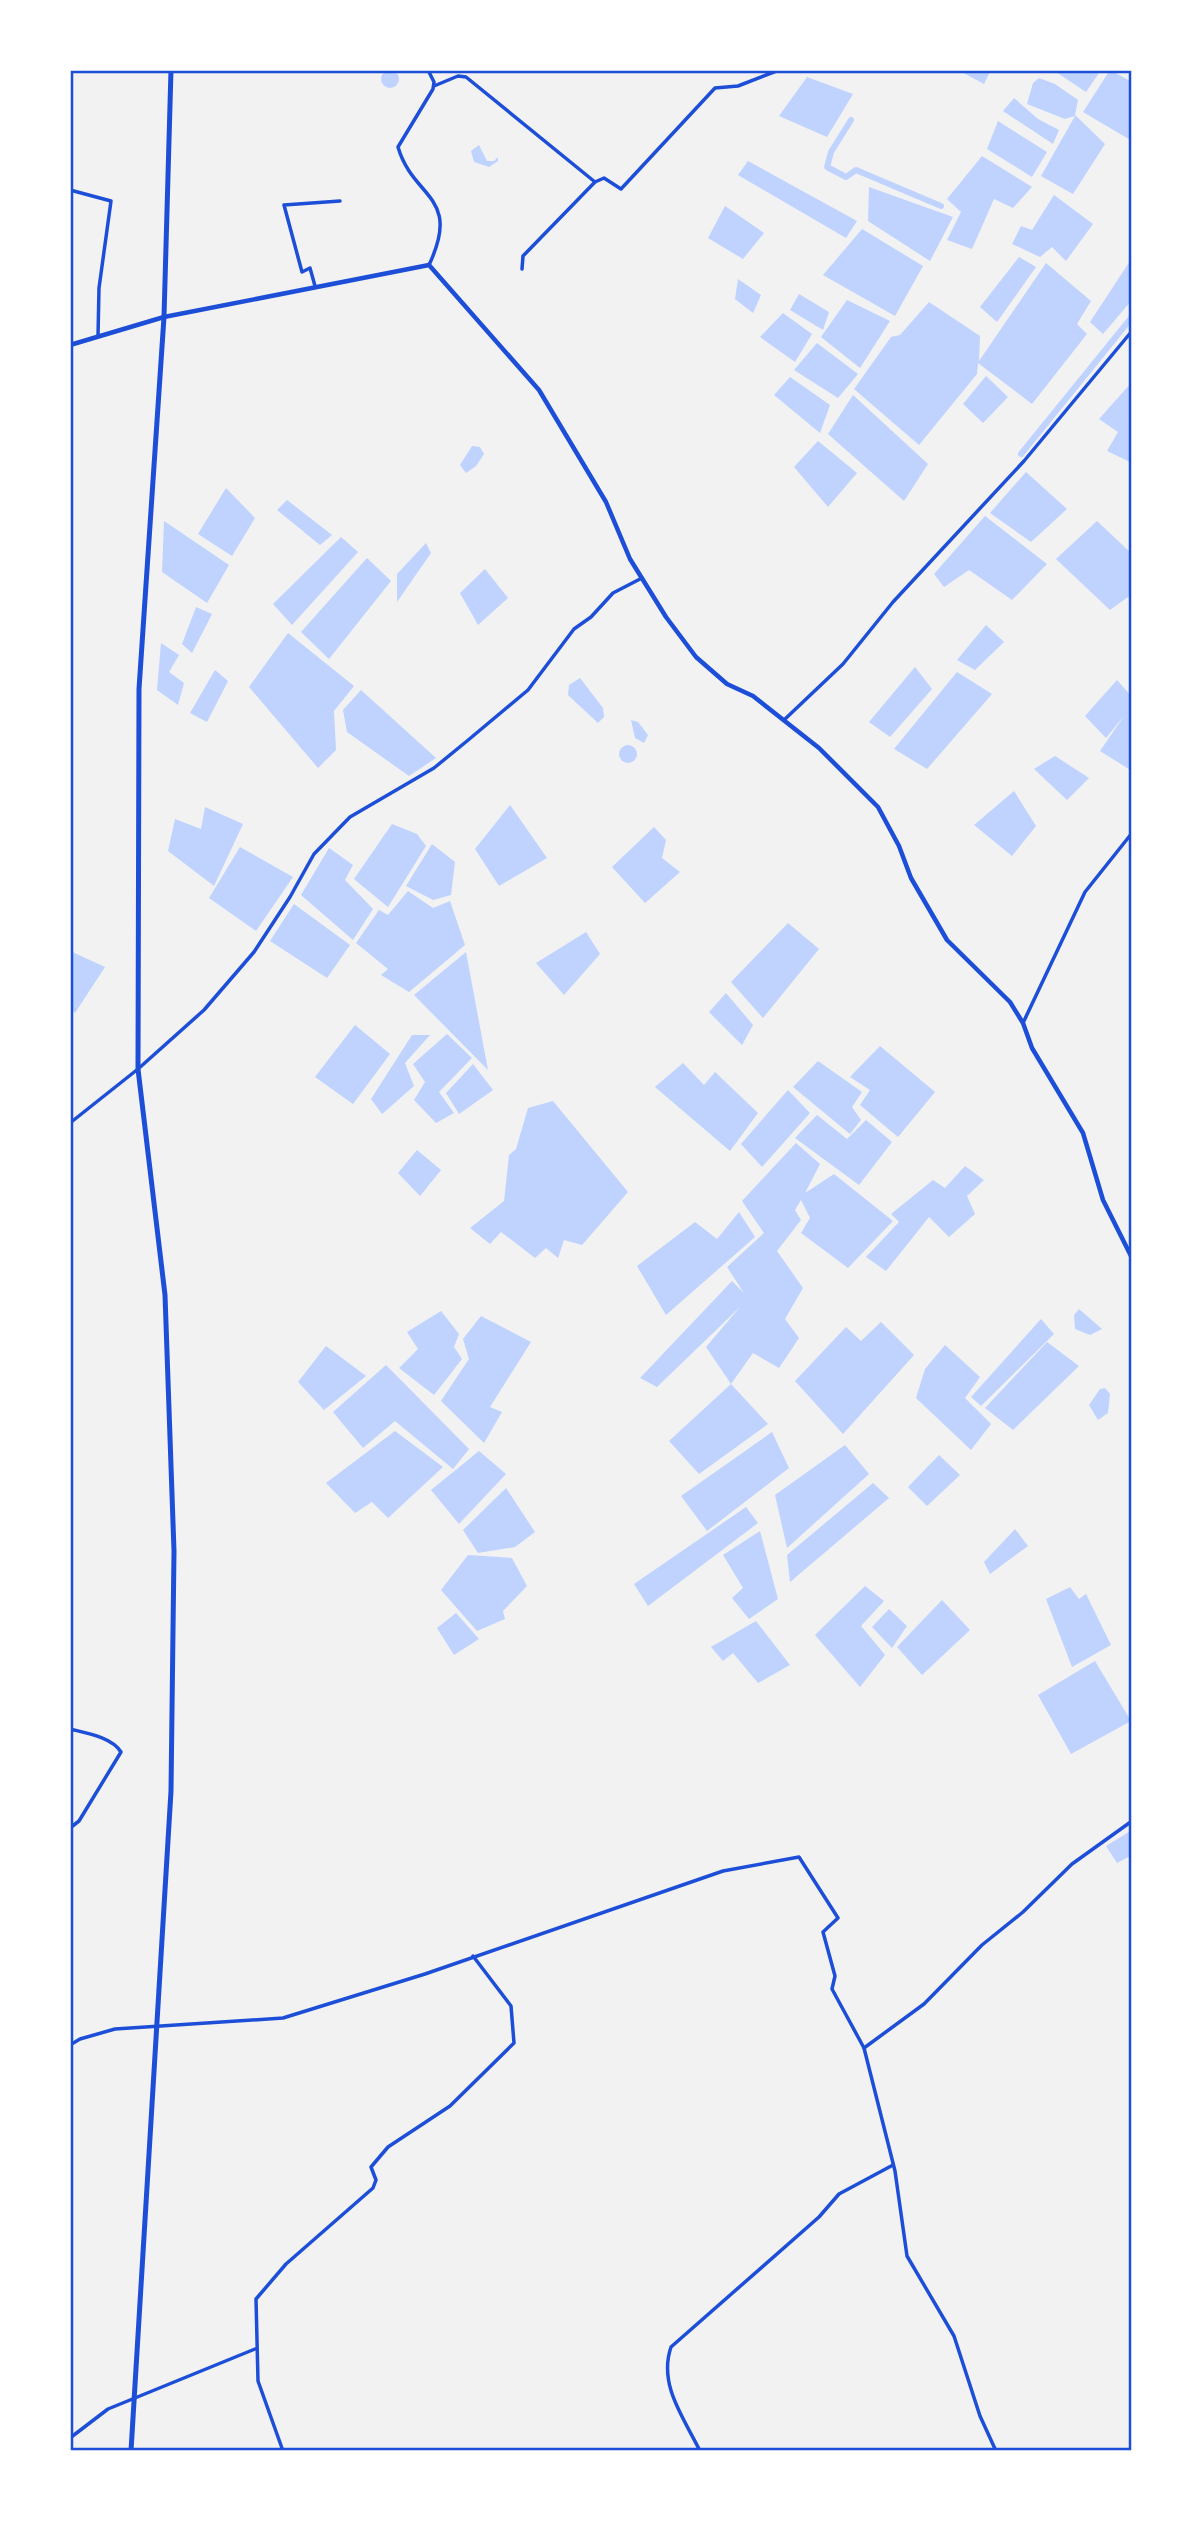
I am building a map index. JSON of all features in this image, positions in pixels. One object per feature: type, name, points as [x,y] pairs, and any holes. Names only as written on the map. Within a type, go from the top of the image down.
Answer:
[{"type":"highway","points":[[131,2451],[171,1791],[174,1551],[165,1295],[138,1069],[139,689],[164,317],[171,70]]},
{"type":"street","points":[[428,70],[434,86]]},
{"type":"street","points":[[522,269],[523,256],[596,182],[604,178],[621,189],[715,88],[738,86],[779,70]]},
{"type":"street","points":[[429,265],[442,221],[436,206],[398,147],[434,86],[458,76],[466,77],[596,182]]},
{"type":"street","points":[[70,190],[111,201],[99,288],[98,338]]},
{"type":"street","points":[[314,286],[310,268],[302,272],[284,205],[340,201]]},
{"type":"street","points":[[70,345],[164,317],[429,265]]},
{"type":"street","points":[[429,265],[540,390],[606,502],[630,559],[696,657],[727,684],[752,696],[784,720],[853,779],[878,807],[899,846],[911,878],[947,940],[1010,1002],[1023,1023],[1032,1048],[1083,1133],[1103,1200],[1132,1258]]},
{"type":"street","points":[[784,720],[843,663],[893,602],[1024,461],[1132,331]]},
{"type":"street","points":[[70,1123],[138,1069],[204,1010],[246,961],[290,897],[314,854],[342,824],[382,796],[434,768],[467,741],[528,690],[574,629],[613,593],[642,578]]},
{"type":"street","points":[[1023,1023],[1085,892],[1132,833]]},
{"type":"street","points":[[70,1729],[92,1734],[117,1746],[121,1752],[79,1821],[70,1828]]},
{"type":"street","points":[[864,2048],[924,2004],[982,1945],[1023,1912],[1072,1864],[1132,1821]]},
{"type":"street","points":[[70,2045],[80,2039],[115,2029],[283,2018],[723,1871],[799,1857],[838,1917],[823,1932],[835,1976],[832,1989],[864,2048],[893,2165],[907,2256],[954,2336],[996,2451]]},
{"type":"street","points":[[284,2451],[258,2381],[255,2349],[256,2299],[270,2281],[373,2188],[376,2180],[371,2167],[388,2147],[450,2106],[514,2043],[511,2006],[473,1956]]},
{"type":"street","points":[[700,2451],[685,2426],[667,2377],[667,2360],[671,2347],[820,2217],[839,2193],[893,2165]]},
{"type":"street","points":[[70,2438],[108,2409],[255,2349]]},
{"type":"water","points":[[390,70],[396,73],[399,79],[396,85],[390,88],[384,85],[381,79],[384,73]]},
{"type":"water","points":[[958,70],[991,70],[984,84]]},
{"type":"water","points":[[1053,70],[1101,70],[1086,92]]},
{"type":"water","points":[[1110,70],[1132,82],[1132,141],[1083,112]]},
{"type":"water","points":[[807,77],[853,94],[827,137],[779,116]]},
{"type":"water","points":[[1039,78],[1055,84],[1078,100],[1075,115],[1105,144],[1073,194],[1041,176],[1075,116],[1065,119],[1027,104],[1033,83]]},
{"type":"water","points":[[1014,98],[1038,119],[1059,130],[1053,144],[1003,111]]},
{"type":"water","points":[[998,121],[1047,152],[1032,177],[987,149]]},
{"type":"water","points":[[479,145],[487,161],[494,161],[498,157],[498,161],[489,167],[474,162],[471,151]]},
{"type":"water","points":[[982,156],[1032,187],[1013,208],[994,199],[972,249],[947,240],[961,212],[947,199]]},
{"type":"water","points":[[748,161],[857,221],[846,238],[738,175]]},
{"type":"water","points":[[869,187],[953,217],[930,261],[868,221]]},
{"type":"water","points":[[1054,195],[1093,224],[1066,261],[1052,247],[1040,257],[1012,244],[1021,226],[1032,230]]},
{"type":"water","points":[[725,206],[764,233],[743,259],[708,238]]},
{"type":"water","points":[[862,229],[923,266],[895,316],[823,275]]},
{"type":"water","points":[[1019,257],[1036,267],[997,322],[980,307]]},
{"type":"water","points":[[1132,258],[1132,300],[1103,334],[1090,322]]},
{"type":"water","points":[[1046,263],[1091,301],[1077,324],[1087,334],[1032,404],[978,363],[977,374],[919,445],[854,389],[891,337],[900,335],[929,302],[980,336],[979,361]]},
{"type":"water","points":[[738,279],[761,295],[753,313],[735,299]]},
{"type":"water","points":[[799,294],[829,312],[823,330],[790,310]]},
{"type":"water","points":[[847,300],[890,321],[860,368],[821,337]]},
{"type":"water","points":[[783,313],[812,334],[795,362],[760,337]]},
{"type":"water","points":[[817,343],[858,374],[838,398],[794,370]]},
{"type":"water","points":[[986,376],[1008,397],[983,423],[963,404]]},
{"type":"water","points":[[790,377],[830,405],[820,433],[774,395]]},
{"type":"water","points":[[1132,382],[1132,463],[1107,451],[1118,432],[1099,419]]},
{"type":"water","points":[[853,395],[928,464],[904,501],[828,434]]},
{"type":"water","points":[[818,441],[857,473],[828,507],[794,467]]},
{"type":"water","points":[[472,446],[480,447],[484,454],[476,466],[466,473],[460,465]]},
{"type":"water","points":[[1026,472],[1067,509],[1031,542],[990,513]]},
{"type":"water","points":[[226,488],[255,518],[232,556],[198,534]]},
{"type":"water","points":[[287,500],[332,535],[320,545],[277,510]]},
{"type":"water","points":[[985,516],[1047,564],[1012,600],[969,570],[944,587],[934,574]]},
{"type":"water","points":[[164,521],[229,565],[207,603],[162,572]]},
{"type":"water","points":[[1097,521],[1132,554],[1132,594],[1110,610],[1056,559]]},
{"type":"water","points":[[341,537],[358,552],[292,625],[273,604]]},
{"type":"water","points":[[426,543],[431,553],[397,602],[397,574]]},
{"type":"water","points":[[367,558],[391,581],[329,659],[301,632]]},
{"type":"water","points":[[485,569],[508,598],[478,625],[460,593]]},
{"type":"water","points":[[196,607],[212,614],[192,653],[182,644]]},
{"type":"water","points":[[986,625],[1004,642],[975,670],[957,660]]},
{"type":"water","points":[[288,633],[354,686],[334,711],[336,750],[318,768],[249,687]]},
{"type":"water","points":[[161,643],[179,655],[169,672],[184,683],[178,705],[157,690]]},
{"type":"water","points":[[915,667],[932,689],[890,737],[869,722]]},
{"type":"water","points":[[215,670],[228,681],[207,722],[190,713]]},
{"type":"water","points":[[957,672],[992,694],[927,769],[894,749]]},
{"type":"water","points":[[580,678],[603,708],[604,717],[598,723],[568,695],[569,685]]},
{"type":"water","points":[[1117,680],[1132,697],[1132,771],[1100,751],[1124,716],[1106,738],[1085,716]]},
{"type":"water","points":[[361,690],[436,758],[409,776],[347,732],[343,710]]},
{"type":"water","points":[[631,720],[638,722],[648,735],[644,743],[635,738]]},
{"type":"water","points":[[628,745],[634,748],[637,754],[634,760],[628,763],[622,760],[619,754],[622,748]]},
{"type":"water","points":[[1055,756],[1089,778],[1067,800],[1034,769]]},
{"type":"water","points":[[1014,791],[1036,826],[1012,856],[974,825]]},
{"type":"water","points":[[510,805],[547,858],[499,886],[475,849]]},
{"type":"water","points":[[205,807],[243,824],[214,886],[168,851],[175,819],[201,829]]},
{"type":"water","points":[[392,824],[417,834],[426,846],[388,907],[354,879]]},
{"type":"water","points":[[654,827],[666,840],[662,858],[680,872],[645,903],[612,867]]},
{"type":"water","points":[[432,844],[455,862],[451,895],[433,900],[406,886]]},
{"type":"water","points":[[240,847],[293,877],[256,931],[209,898]]},
{"type":"water","points":[[329,848],[353,865],[345,880],[373,909],[353,940],[301,895]]},
{"type":"water","points":[[408,891],[433,908],[450,901],[465,945],[409,992],[381,975],[388,969],[356,943],[379,910],[388,915]]},
{"type":"water","points":[[294,904],[350,945],[327,978],[270,941]]},
{"type":"water","points":[[788,923],[819,949],[763,1018],[731,982]]},
{"type":"water","points":[[586,932],[600,954],[564,995],[536,963]]},
{"type":"water","points":[[70,951],[105,967],[75,1013],[70,1008]]},
{"type":"water","points":[[466,952],[488,1070],[414,995]]},
{"type":"water","points":[[726,993],[753,1025],[742,1045],[709,1012]]},
{"type":"water","points":[[355,1025],[390,1054],[353,1104],[315,1077]]},
{"type":"water","points":[[447,1034],[472,1058],[439,1092],[454,1113],[436,1123],[414,1100],[425,1082],[413,1064]]},
{"type":"water","points":[[412,1035],[430,1035],[405,1063],[414,1086],[382,1114],[371,1099]]},
{"type":"water","points":[[880,1046],[935,1092],[898,1137],[860,1105],[870,1090],[850,1077]]},
{"type":"water","points":[[818,1061],[862,1092],[852,1107],[861,1120],[850,1134],[793,1087]]},
{"type":"water","points":[[683,1063],[704,1085],[715,1072],[758,1113],[730,1151],[655,1087]]},
{"type":"water","points":[[473,1064],[493,1090],[459,1114],[446,1093]]},
{"type":"water","points":[[788,1090],[810,1113],[762,1167],[741,1144]]},
{"type":"water","points":[[553,1101],[628,1192],[582,1245],[564,1240],[558,1258],[546,1248],[535,1258],[501,1232],[490,1244],[470,1228],[504,1201],[509,1155],[516,1149],[528,1108]]},
{"type":"water","points":[[817,1115],[847,1139],[866,1120],[892,1142],[859,1185],[795,1138]]},
{"type":"water","points":[[796,1143],[820,1164],[805,1193],[834,1174],[893,1221],[848,1268],[801,1233],[810,1218],[801,1200],[795,1210],[801,1220],[777,1251],[803,1288],[785,1319],[799,1338],[779,1368],[753,1353],[731,1384],[706,1347],[740,1307],[657,1387],[640,1378],[732,1281],[744,1293],[727,1267],[764,1233],[742,1201]]},
{"type":"water","points":[[417,1150],[441,1170],[420,1196],[398,1173]]},
{"type":"water","points":[[965,1166],[984,1180],[967,1196],[975,1214],[949,1237],[929,1217],[886,1271],[866,1257],[899,1222],[891,1214],[933,1180],[945,1188]]},
{"type":"water","points":[[739,1212],[755,1237],[666,1315],[637,1266],[695,1222],[717,1239]]},
{"type":"water","points":[[1079,1309],[1102,1329],[1090,1335],[1075,1329],[1074,1315]]},
{"type":"water","points":[[441,1311],[459,1334],[454,1347],[462,1359],[434,1395],[399,1368],[418,1349],[407,1332]]},
{"type":"water","points":[[481,1316],[531,1342],[490,1407],[502,1412],[484,1443],[441,1401],[469,1359],[463,1339]]},
{"type":"water","points":[[1041,1319],[1054,1334],[981,1406],[971,1397]]},
{"type":"water","points":[[881,1322],[914,1355],[843,1434],[795,1381],[846,1327],[861,1341]]},
{"type":"water","points":[[1047,1342],[1079,1366],[1013,1430],[985,1408]]},
{"type":"water","points":[[945,1345],[980,1377],[965,1398],[991,1424],[971,1450],[916,1398],[925,1369]]},
{"type":"water","points":[[326,1346],[366,1376],[324,1410],[298,1382]]},
{"type":"water","points":[[386,1365],[469,1449],[453,1469],[395,1421],[363,1448],[333,1412]]},
{"type":"water","points":[[731,1384],[768,1424],[699,1474],[669,1441]]},
{"type":"water","points":[[1105,1388],[1110,1394],[1108,1413],[1098,1420],[1089,1405],[1100,1389]]},
{"type":"water","points":[[395,1431],[443,1467],[388,1518],[372,1502],[355,1513],[326,1483]]},
{"type":"water","points":[[772,1432],[789,1468],[707,1531],[681,1496]]},
{"type":"water","points":[[845,1445],[869,1474],[787,1548],[775,1495]]},
{"type":"water","points":[[479,1451],[506,1474],[459,1524],[431,1490]]},
{"type":"water","points":[[939,1455],[960,1475],[927,1506],[908,1487]]},
{"type":"water","points":[[873,1483],[889,1498],[790,1582],[787,1555]]},
{"type":"water","points":[[506,1488],[535,1532],[515,1547],[478,1553],[463,1530]]},
{"type":"water","points":[[746,1507],[758,1523],[648,1606],[634,1584]]},
{"type":"water","points":[[1015,1529],[1028,1546],[990,1574],[984,1562]]},
{"type":"water","points":[[760,1531],[778,1599],[749,1619],[732,1598],[743,1588],[723,1555]]},
{"type":"water","points":[[468,1555],[512,1558],[527,1586],[503,1611],[505,1619],[477,1631],[441,1590]]},
{"type":"water","points":[[865,1586],[884,1601],[861,1626],[885,1655],[860,1687],[815,1635]]},
{"type":"water","points":[[1070,1587],[1079,1599],[1086,1594],[1111,1645],[1072,1667],[1046,1599]]},
{"type":"water","points":[[942,1600],[970,1630],[922,1675],[897,1647]]},
{"type":"water","points":[[889,1609],[907,1626],[892,1648],[872,1627]]},
{"type":"water","points":[[456,1613],[479,1639],[454,1655],[437,1628]]},
{"type":"water","points":[[756,1621],[790,1665],[758,1683],[733,1653],[723,1661],[711,1647]]},
{"type":"water","points":[[1095,1661],[1131,1721],[1071,1754],[1038,1695]]},
{"type":"water","points":[[1132,1830],[1132,1855],[1117,1863],[1106,1846]]},
{"type":"waterway","points":[[851,120],[831,152],[827,167],[846,177],[856,170],[941,206]]},
{"type":"waterway","points":[[1021,454],[1132,317]]}]
